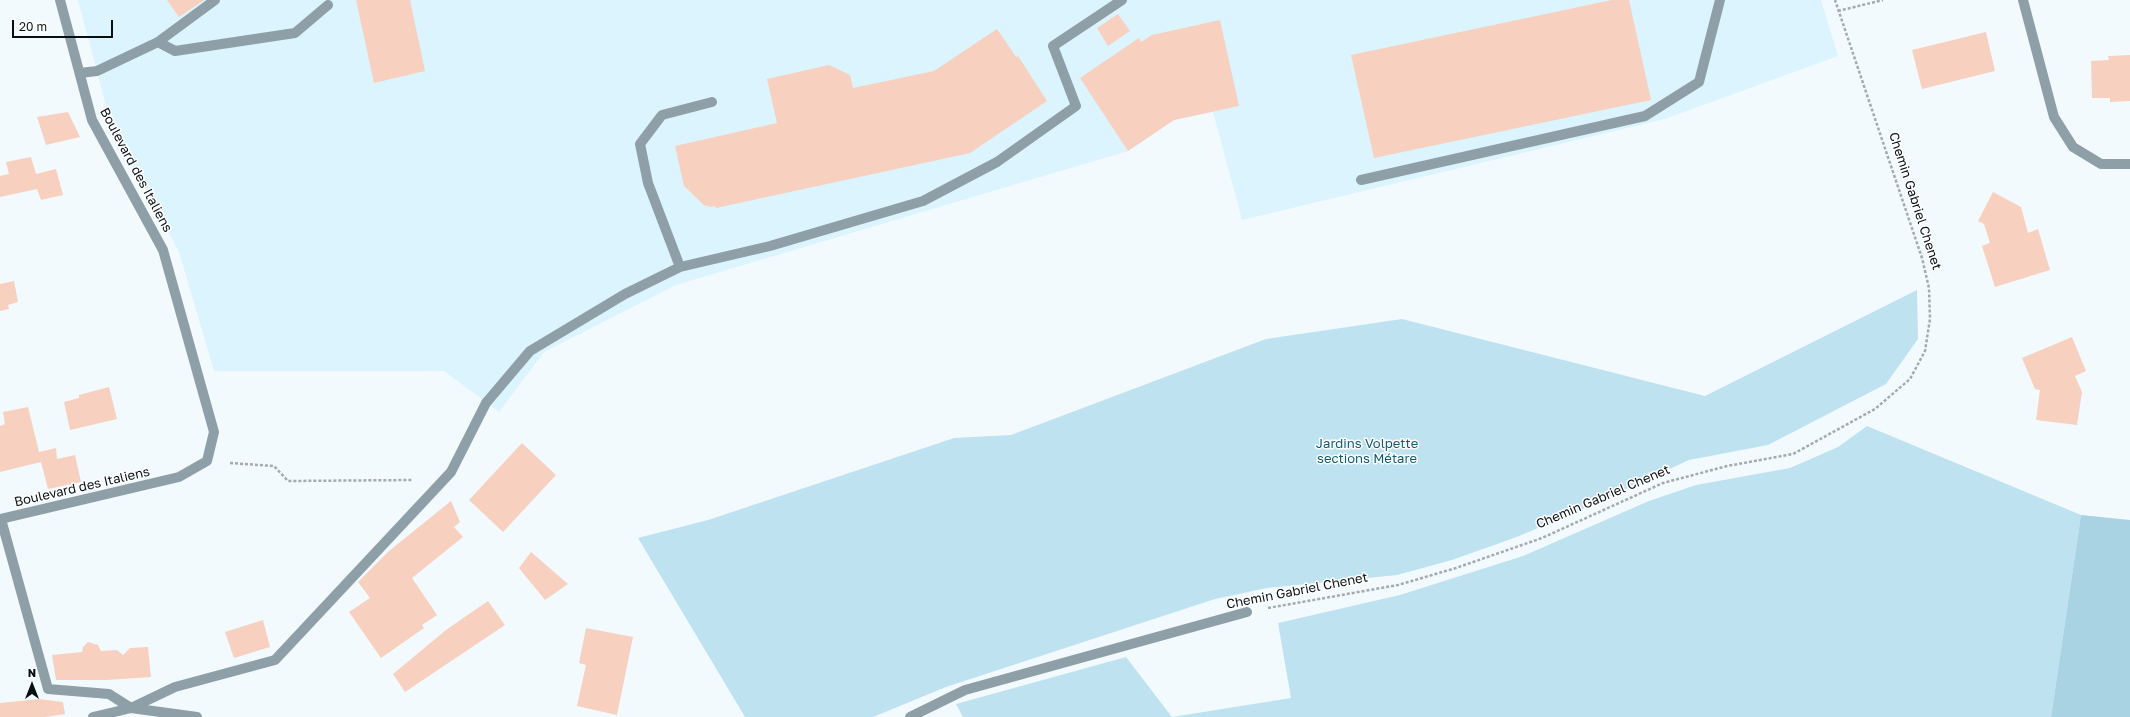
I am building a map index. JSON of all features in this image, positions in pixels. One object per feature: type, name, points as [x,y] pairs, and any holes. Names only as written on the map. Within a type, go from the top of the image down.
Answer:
[{"type":"street","name":"Boulevard des Italiens","points":[[60,0],[92,120],[163,250],[214,432],[207,461],[180,476],[1,519],[48,689],[109,694],[131,708]]},
{"type":"street","points":[[80,72],[97,71],[158,42],[215,0]]},
{"type":"street","points":[[93,717],[131,708],[175,687],[275,660],[450,472],[486,404],[530,351],[625,294],[680,268],[770,246],[923,201],[997,162],[1076,106],[1053,46],[1122,0]]},
{"type":"street","points":[[1361,180],[1645,116],[1699,82],[1720,0]]},
{"type":"street","points":[[2023,0],[2054,118],[2073,147],[2102,164],[2130,164]]},
{"type":"street","points":[[158,42],[175,51],[295,33],[328,4]]},
{"type":"street","points":[[680,268],[648,183],[640,144],[662,115],[712,102]]},
{"type":"street","name":"Chemin Gabriel Chenet","points":[[910,717],[965,690],[1247,612]]},
{"type":"street","points":[[131,708],[197,717]]},
{"type":"path","name":"Chemin Gabriel Chenet","points":[[1247,612],[1398,585],[1456,568],[1542,538],[1663,483],[1727,466],[1793,454],[1875,409],[1910,379],[1925,351],[1930,319],[1929,288],[1922,258],[1835,0]]},
{"type":"path","points":[[1838,11],[1882,0]]},
{"type":"path","points":[[207,461],[274,466],[288,481],[417,480],[450,472]]},
{"type":"shaded area","points":[[78,0],[1821,0],[1838,56],[1665,119],[1242,220],[1213,112],[1174,120],[1128,151],[676,285],[544,352],[499,412],[444,371],[214,371],[179,252],[111,125]]},
{"type":"shaded area","points":[[2081,515],[2130,520],[2130,717],[2051,717]]},
{"type":"green space","name":"Jardins Volpette sections Métare","points":[[1917,290],[1918,339],[1886,384],[1768,445],[1689,460],[1572,514],[1514,538],[1452,560],[1397,575],[1267,588],[1215,599],[946,687],[873,717],[745,717],[638,538],[708,520],[954,438],[1011,435],[1266,339],[1402,319],[1705,396]]},
{"type":"green space","points":[[1867,426],[2081,515],[2051,717],[1172,717],[1291,698],[1278,623],[1400,595],[1523,556],[1649,501],[1696,485],[1790,468],[1838,447]]},
{"type":"green space","points":[[1126,657],[1172,717],[963,717],[956,704]]},
{"type":"building","points":[[167,0],[204,0],[179,17]]},
{"type":"building","points":[[356,0],[410,0],[425,71],[374,83]]},
{"type":"building","points":[[1612,0],[1629,0],[1651,100],[1374,158],[1351,55]]},
{"type":"building","points":[[1118,14],[1130,31],[1108,46],[1097,28]]},
{"type":"building","points":[[1220,20],[1239,106],[1174,120],[1128,151],[1080,78],[1139,38],[1141,42],[1152,35]]},
{"type":"building","points":[[997,29],[1016,57],[1018,56],[1047,101],[970,153],[716,208],[715,206],[711,207],[704,205],[684,186],[675,146],[777,123],[767,79],[829,65],[850,75],[853,88],[934,71]]},
{"type":"building","points":[[1986,32],[1995,71],[1922,89],[1912,50]]},
{"type":"building","points":[[2130,55],[2130,101],[2110,102],[2110,98],[2092,98],[2091,61],[2109,60],[2108,56]]},
{"type":"building","points":[[68,112],[80,137],[46,145],[37,117]]},
{"type":"building","points":[[31,157],[36,174],[56,169],[63,195],[41,200],[37,189],[0,197],[0,176],[9,174],[6,162]]},
{"type":"building","points":[[1993,192],[2021,207],[2028,233],[2038,229],[2050,270],[1995,287],[1982,246],[1990,243],[1984,224],[1978,221]]},
{"type":"building","points":[[14,281],[18,302],[8,305],[9,309],[0,311],[0,284]]},
{"type":"building","points":[[2072,337],[2086,371],[2075,376],[2082,392],[2077,425],[2036,420],[2040,390],[2035,389],[2022,358]]},
{"type":"building","points":[[109,387],[117,419],[70,430],[64,402],[79,398],[79,395]]},
{"type":"building","points":[[28,407],[39,452],[56,448],[57,459],[75,455],[81,482],[48,489],[41,462],[0,472],[0,426],[5,424],[3,412]]},
{"type":"building","points":[[522,443],[556,475],[503,532],[469,500]]},
{"type":"building","points":[[451,501],[460,522],[454,527],[463,537],[412,578],[437,615],[422,625],[424,628],[381,658],[349,612],[370,598],[358,582],[389,551]]},
{"type":"building","points":[[531,552],[568,584],[545,600],[519,568]]},
{"type":"building","points":[[488,601],[505,625],[405,692],[393,674],[446,630]]},
{"type":"building","points":[[263,620],[270,647],[234,658],[225,632]]},
{"type":"building","points":[[586,628],[633,637],[617,715],[577,706],[586,665],[579,663]]},
{"type":"building","points":[[88,642],[98,645],[101,651],[117,650],[123,655],[130,648],[148,647],[151,677],[107,680],[56,680],[52,655],[82,652],[83,647]]},
{"type":"building","points":[[39,699],[63,702],[65,714],[45,717],[0,717],[0,703]]}]
